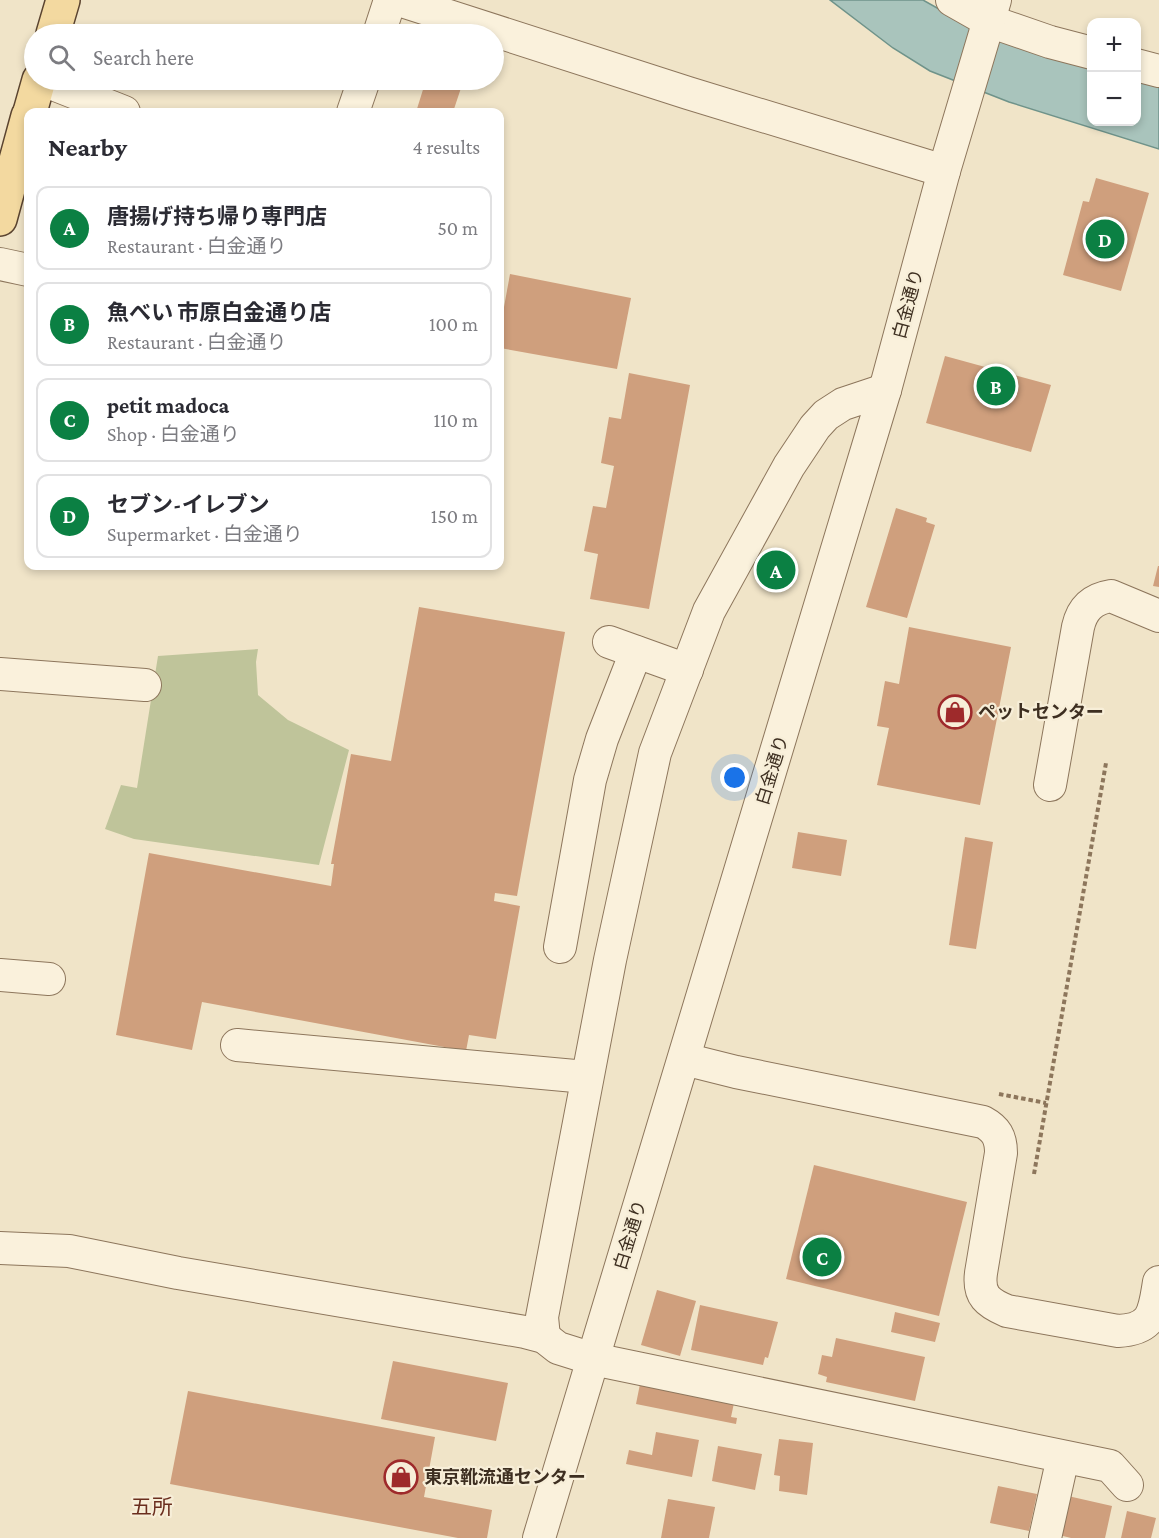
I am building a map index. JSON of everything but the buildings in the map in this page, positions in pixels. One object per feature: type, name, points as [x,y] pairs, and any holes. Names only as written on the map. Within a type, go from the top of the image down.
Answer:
[{"type":"main road","points":[[55,24],[63,0]]},
{"type":"main road","points":[[31,108],[37,90]]},
{"type":"main road","points":[[0,219],[24,132]]},
{"type":"street","points":[[382,24],[390,0]]},
{"type":"street","points":[[399,0],[474,24]]},
{"type":"street","points":[[952,0],[992,10],[1050,42],[1087,52]]},
{"type":"street","name":"白金通り","points":[[539,1538],[885,390],[944,171],[992,10]]},
{"type":"street","points":[[504,34],[944,171]]},
{"type":"street","points":[[1141,66],[1159,71]]},
{"type":"street","points":[[67,90],[114,108]]},
{"type":"street","points":[[354,108],[361,90]]},
{"type":"street","points":[[0,264],[24,269]]},
{"type":"street","points":[[544,1337],[542,1317],[586,1077],[655,753],[709,611],[789,466],[815,426],[826,415],[843,405],[885,390]]},
{"type":"street","points":[[1050,785],[1081,615],[1086,608],[1102,597],[1111,596],[1159,616]]},
{"type":"street","points":[[560,947],[590,780],[602,739],[622,647],[687,670]]},
{"type":"street","points":[[0,674],[145,685]]},
{"type":"street","points":[[0,975],[49,979]]},
{"type":"street","points":[[237,1045],[586,1077]]},
{"type":"street","points":[[684,1059],[736,1072],[983,1122],[991,1127],[997,1132],[1001,1153],[980,1288],[990,1303],[997,1307],[1007,1311],[1118,1331],[1129,1330],[1146,1323],[1152,1315],[1159,1282]]},
{"type":"street","points":[[0,1248],[69,1251],[178,1273],[525,1332],[544,1337],[558,1348],[593,1359],[1110,1466],[1127,1485]]},
{"type":"street","points":[[1044,1538],[1063,1456]]},
{"type":"path","points":[[1034,1174],[1106,763]]},
{"type":"green space","points":[[258,649],[256,662],[258,695],[288,720],[349,750],[319,865],[134,839],[105,829],[121,785],[137,788],[158,656]]},
{"type":"water","points":[[830,0],[923,0],[946,13],[1087,64],[1087,126],[1141,126],[1141,79],[1159,84],[1159,149],[1009,102],[930,71],[893,48]]},
{"type":"place","name":"セブン-イレブン","points":[[1105,239]]},
{"type":"place","name":"魚べい 市原白金通り店","points":[[996,386]]},
{"type":"place","name":"唐揚げ持ち帰り専門店","points":[[776,570]]},
{"type":"place","name":"ペットセンター","points":[[955,712]]},
{"type":"place","name":"petit madoca","points":[[822,1257]]},
{"type":"place","name":"東京靴流通センター","points":[[401,1477]]},
{"type":"district","name":"五所","points":[[152,1507]]}]
